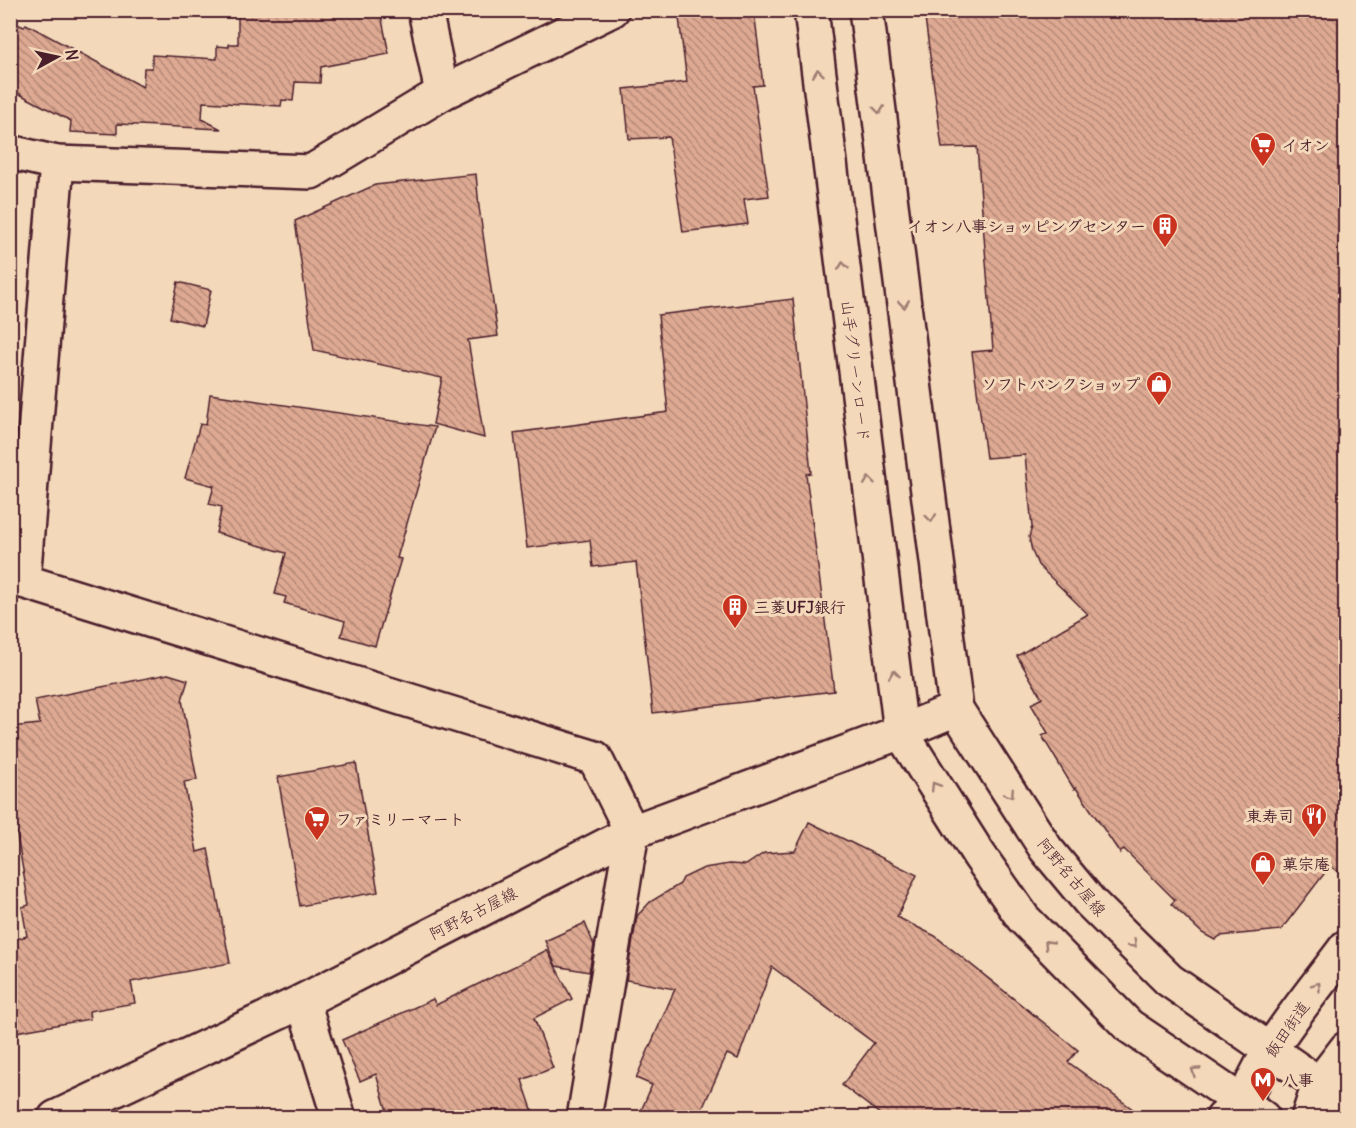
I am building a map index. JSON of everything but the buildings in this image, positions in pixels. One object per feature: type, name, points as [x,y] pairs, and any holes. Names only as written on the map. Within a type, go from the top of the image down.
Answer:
[{"type":"main road","points":[[425,10],[442,93]]},
{"type":"main road","points":[[10,152],[57,163],[311,172],[442,93],[612,10]]},
{"type":"main road","name":"山手グリーンロード","points":[[811,10],[901,732]]},
{"type":"main road","points":[[866,10],[956,709]]},
{"type":"main road","points":[[57,163],[17,579],[595,758],[632,832],[584,1118]]},
{"type":"main road","name":"阿野名古屋線","points":[[55,1118],[303,1001],[632,832],[901,732],[956,709],[1046,849],[1090,902],[1169,980],[1346,1103]]},
{"type":"main road","points":[[901,732],[979,855],[1023,918],[1129,1026],[1242,1114]]},
{"type":"main road","name":"飯田街道","points":[[1242,1114],[1270,1050],[1346,947]]},
{"type":"main road","points":[[303,1001],[339,1118]]},
{"type":"main road","points":[[1308,1118],[1319,1084],[1346,1049]]},
{"type":"place","name":"イオン","points":[[1263,168]]},
{"type":"place","name":"イオン八事ショッピングセンター","points":[[1165,249]]},
{"type":"place","name":"ソフトバンクショップ","points":[[1159,407]]},
{"type":"place","name":"三菱UFJ銀行","points":[[735,630]]},
{"type":"place","name":"東寿司","points":[[1314,839]]},
{"type":"place","name":"ファミリーマート","points":[[317,842]]},
{"type":"place","name":"菓宗庵","points":[[1263,887]]},
{"type":"place","name":"八事","points":[[1263,1103]]}]
